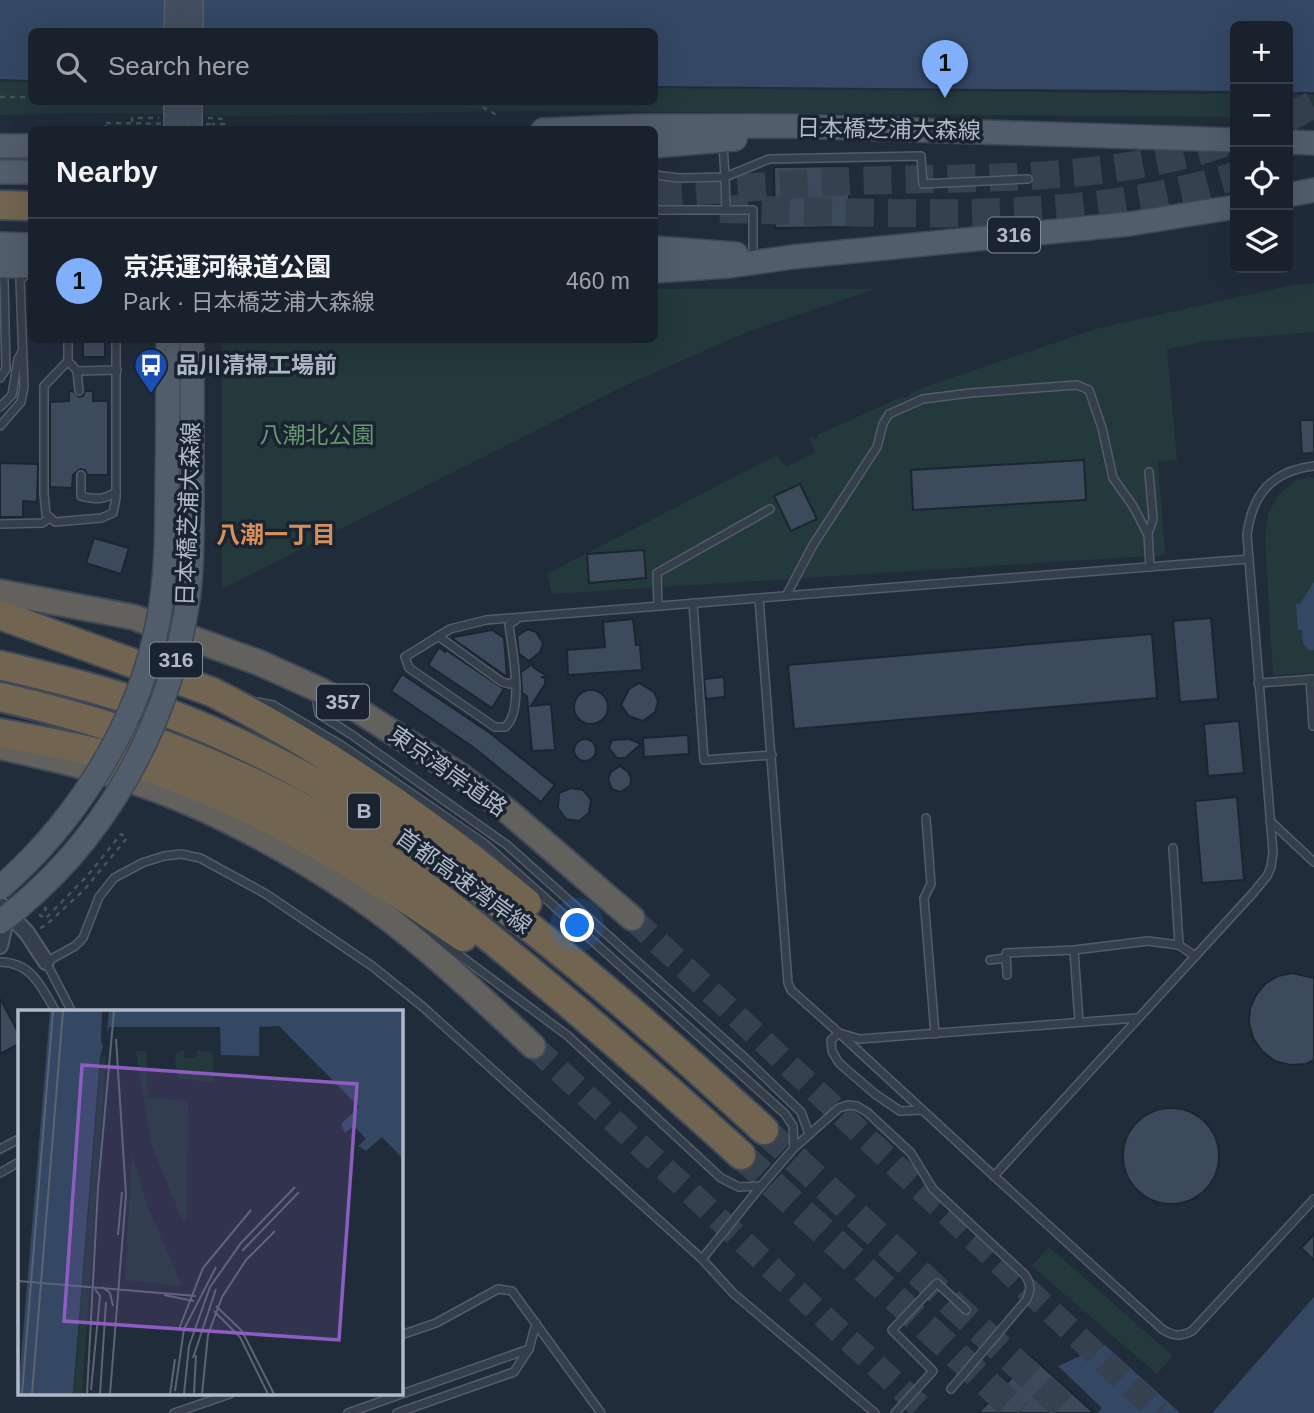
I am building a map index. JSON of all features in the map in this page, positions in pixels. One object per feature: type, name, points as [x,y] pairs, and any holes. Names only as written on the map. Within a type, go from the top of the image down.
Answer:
[{"type":"highway","points":[[0,205],[28,206]]},
{"type":"highway","name":"東京湾岸道路","points":[[0,592],[133,617],[260,663],[322,691],[356,709],[457,774],[510,813],[632,918]]},
{"type":"highway","points":[[0,615],[212,692],[246,708],[393,798],[461,848],[565,935],[677,1050]]},
{"type":"highway","name":"首都高速湾岸線","points":[[0,665],[172,714],[225,736],[338,796],[403,835],[524,923],[677,1050],[764,1130]]},
{"type":"highway","name":"首都高速湾岸線","points":[[3,698],[129,732],[218,767],[363,843],[422,883],[577,1010],[741,1155]]},
{"type":"highway","points":[[0,733],[101,754],[154,771],[208,791],[283,825],[416,906],[517,977],[577,1010]]},
{"type":"highway","points":[[0,747],[61,760],[178,798],[261,839],[376,909],[456,975],[533,1046]]},
{"type":"main road","points":[[176,0],[176,28]]},
{"type":"main road","points":[[192,0],[192,28]]},
{"type":"main road","name":"日本橋芝浦大森線","points":[[658,126],[900,129],[1230,140]]},
{"type":"main road","points":[[658,146],[900,129]]},
{"type":"main road","points":[[1114,136],[1230,150]]},
{"type":"main road","points":[[0,146],[28,146]]},
{"type":"main road","points":[[0,172],[28,172]]},
{"type":"main road","points":[[1293,194],[1314,190]]},
{"type":"main road","name":"316","points":[[658,271],[729,267],[792,257],[1129,224],[1212,212],[1230,207]]},
{"type":"main road","points":[[0,244],[28,245]]},
{"type":"main road","points":[[658,248],[792,257]]},
{"type":"main road","points":[[0,266],[28,268]]},
{"type":"main road","name":"日本橋芝浦大森線","points":[[0,888],[47,841],[97,774],[132,705],[151,654],[160,613],[166,554],[168,343]]},
{"type":"main road","name":"日本橋芝浦大森線","points":[[0,922],[34,895],[87,837],[119,790],[152,729],[174,666],[191,571],[192,343]]},
{"type":"street","points":[[0,906],[27,933],[46,962]]},
{"type":"street","points":[[0,906],[5,925],[0,946]]},
{"type":"lane","points":[[723,140],[726,210]]},
{"type":"lane","points":[[658,175],[725,177],[769,159],[921,156],[923,184],[1028,179]]},
{"type":"lane","points":[[658,210],[753,210],[753,256]]},
{"type":"lane","points":[[0,426],[21,402],[24,387],[20,280],[28,272]]},
{"type":"lane","points":[[0,276],[4,280],[6,369],[0,378]]},
{"type":"lane","points":[[0,332],[3,323]]},
{"type":"lane","points":[[68,343],[68,361],[77,371],[79,391]]},
{"type":"lane","points":[[68,361],[44,386],[44,495],[46,514],[55,522],[74,522],[113,513],[116,492],[116,343]]},
{"type":"lane","points":[[0,407],[12,395],[18,359],[23,352]]},
{"type":"lane","points":[[77,371],[117,370]]},
{"type":"lane","points":[[786,596],[813,545],[877,447],[885,418],[898,409],[923,399],[1077,385],[1084,387],[1093,397],[1113,478],[1133,506],[1148,535]]},
{"type":"lane","points":[[994,1176],[1267,876],[1273,852],[1247,535],[1250,515],[1267,487],[1277,478],[1300,468],[1314,466]]},
{"type":"lane","points":[[1149,472],[1153,519],[1148,535],[1150,567]]},
{"type":"lane","points":[[80,475],[81,496],[106,499],[116,492]]},
{"type":"lane","points":[[658,606],[657,573],[770,509]]},
{"type":"lane","points":[[0,524],[42,523],[50,518]]},
{"type":"lane","points":[[517,618],[509,625],[516,697],[513,716],[505,727],[495,727],[409,668],[405,657],[438,636],[450,629],[486,620],[1249,559]]},
{"type":"lane","points":[[759,598],[788,983],[796,995],[1162,1329],[1175,1335],[1192,1331],[1314,1199]]},
{"type":"lane","points":[[693,603],[704,760],[772,755]]},
{"type":"lane","points":[[438,636],[502,682],[510,684],[514,681]]},
{"type":"lane","points":[[1258,683],[1312,679],[1313,726]]},
{"type":"lane","points":[[322,691],[317,702],[319,714],[352,734],[507,845],[745,1058],[801,1112],[809,1134]]},
{"type":"lane","points":[[212,692],[273,705],[341,746],[485,844],[785,1114],[793,1126],[794,1148]]},
{"type":"lane","points":[[926,818],[931,884],[924,898],[935,1034]]},
{"type":"lane","points":[[1270,821],[1314,862]]},
{"type":"lane","points":[[283,825],[319,857]]},
{"type":"lane","points":[[1173,848],[1179,945]]},
{"type":"lane","points":[[71,1010],[46,962],[75,946],[83,938],[103,888],[114,878],[142,863],[164,856],[188,855],[211,863],[266,894],[372,966],[423,1007],[702,1259],[734,1294],[875,1413]]},
{"type":"lane","points":[[392,905],[568,1036],[721,1178],[739,1187],[761,1186]]},
{"type":"lane","points":[[1007,975],[1006,954],[1074,950],[1148,941],[1179,945],[1195,956]]},
{"type":"lane","points":[[1074,950],[1079,1022]]},
{"type":"lane","points":[[990,960],[1006,958]]},
{"type":"lane","points":[[0,962],[19,965],[36,978],[55,1010]]},
{"type":"lane","points":[[839,1033],[860,1039],[1138,1018]]},
{"type":"lane","points":[[839,1033],[831,1040],[832,1051],[839,1063],[900,1111],[922,1110]]},
{"type":"lane","points":[[702,1259],[794,1148],[839,1108],[857,1106],[911,1153],[933,1189],[1030,1282],[1031,1290],[1027,1299],[951,1389]]},
{"type":"lane","points":[[0,1149],[18,1140]]},
{"type":"lane","points":[[0,1173],[18,1163]]},
{"type":"lane","points":[[895,1413],[933,1371],[892,1330],[937,1283],[966,1310]]},
{"type":"lane","points":[[402,1335],[436,1322],[498,1289],[512,1291],[600,1413]]},
{"type":"lane","points":[[397,1413],[514,1372],[529,1349],[536,1323]]},
{"type":"lane","points":[[402,1394],[529,1349]]},
{"type":"lane","points":[[174,1413],[224,1396]]},
{"type":"lane","points":[[348,1413],[396,1396]]},
{"type":"path","points":[[0,97],[28,97]]},
{"type":"path","points":[[479,105],[500,117]]},
{"type":"path","points":[[132,122],[132,118],[172,116]]},
{"type":"path","points":[[106,126],[106,123],[132,122],[224,124],[224,119],[195,116]]},
{"type":"path","points":[[27,933],[46,926],[74,899],[127,838],[121,834],[88,875],[46,919],[40,915],[47,909],[34,895]]},
{"type":"green space","points":[[0,81],[28,82],[28,105],[658,105],[658,88],[1230,94],[1230,117],[529,111],[233,116],[104,113],[0,115]]},
{"type":"green space","points":[[1293,95],[1314,95],[1314,120],[1311,113],[1293,113]]},
{"type":"green space","points":[[1314,283],[1314,332],[1208,341],[1167,349],[1177,460],[1158,462],[1165,555],[552,594],[547,574],[777,455],[786,467],[815,452],[809,438],[814,439],[817,435],[904,396],[909,397],[909,394],[924,387],[1099,328],[1288,286]]},
{"type":"green space","name":"八潮北公園","points":[[658,289],[875,289],[749,331],[624,386],[222,589],[222,343],[658,343]]},
{"type":"green space","points":[[1314,478],[1314,673],[1273,675],[1265,539],[1268,514],[1280,493],[1295,481]]},
{"type":"green space","points":[[1049,1247],[1173,1356],[1157,1374],[1032,1266]]},
{"type":"water","points":[[0,0],[1314,0],[1314,92],[1293,92],[1293,21],[1230,21],[1230,91],[658,86],[658,28],[28,28],[28,80],[0,79]]},
{"type":"water","points":[[1314,582],[1314,650],[1308,650],[1303,643],[1302,630],[1298,630],[1296,604],[1300,604]]},
{"type":"water","points":[[1314,1297],[1314,1413],[1212,1413]]},
{"type":"water","points":[[1105,1345],[1180,1413],[1098,1413],[1102,1408],[1058,1366]]},
{"type":"building","points":[[849,166],[849,227],[775,228],[774,167]]},
{"type":"building","points":[[83,343],[105,343],[105,357],[83,357]]},
{"type":"building","points":[[69,391],[79,397],[83,396],[85,391],[93,391],[93,401],[108,401],[108,475],[87,475],[85,470],[80,469],[73,475],[72,488],[50,487],[50,402],[69,401]]},
{"type":"building","points":[[1300,420],[1314,420],[1314,453],[1302,454]]},
{"type":"building","points":[[1084,460],[1086,500],[913,510],[911,470]]},
{"type":"building","points":[[0,463],[38,464],[37,502],[23,501],[23,517],[0,517]]},
{"type":"building","points":[[800,484],[817,519],[791,531],[774,496]]},
{"type":"building","points":[[94,538],[129,548],[121,574],[86,563]]},
{"type":"building","points":[[644,550],[646,578],[589,583],[587,554]]},
{"type":"building","points":[[1211,618],[1218,699],[1180,702],[1173,621]]},
{"type":"building","points":[[633,619],[636,645],[640,645],[642,670],[568,675],[567,650],[605,647],[603,622]]},
{"type":"building","points":[[528,629],[536,632],[543,643],[540,652],[529,661],[519,654],[517,636]]},
{"type":"building","points":[[492,630],[504,638],[507,677],[453,639]]},
{"type":"building","points":[[1152,634],[1157,698],[794,729],[788,665]]},
{"type":"building","points":[[439,647],[504,689],[492,708],[428,665]]},
{"type":"building","points":[[533,664],[533,667],[548,677],[541,677],[545,678],[545,684],[531,706],[551,704],[555,750],[532,751],[527,696],[522,693],[521,672]]},
{"type":"building","points":[[402,674],[490,733],[555,785],[541,802],[473,747],[391,691]]},
{"type":"building","points":[[724,677],[725,697],[706,699],[704,679]]},
{"type":"building","points":[[639,683],[654,692],[658,701],[655,712],[643,721],[629,716],[621,705],[629,689]]},
{"type":"building","points":[[591,690],[603,695],[608,707],[603,719],[591,724],[579,719],[574,707],[579,695]]},
{"type":"building","points":[[1239,721],[1244,773],[1208,776],[1204,724]]},
{"type":"building","points":[[688,735],[689,754],[644,757],[643,738]]},
{"type":"building","points":[[585,739],[593,742],[596,750],[593,758],[585,761],[577,758],[574,750],[577,742]]},
{"type":"building","points":[[629,739],[641,744],[625,758],[617,758],[609,748],[612,740]]},
{"type":"building","points":[[620,766],[631,778],[630,786],[620,792],[612,789],[608,779],[611,772]]},
{"type":"building","points":[[571,788],[583,790],[591,800],[589,813],[579,821],[566,819],[558,808],[559,793]]},
{"type":"building","points":[[1237,797],[1244,880],[1202,883],[1195,801]]},
{"type":"building","points":[[1292,973],[1314,978],[1314,1060],[1306,1064],[1290,1065],[1275,1061],[1262,1051],[1253,1038],[1249,1023],[1250,1008],[1265,984],[1278,976]]},
{"type":"building","points":[[0,998],[18,1032],[18,1045],[0,1054]]},
{"type":"building","points":[[1171,1108],[1189,1111],[1205,1122],[1216,1138],[1219,1156],[1216,1174],[1205,1190],[1189,1201],[1171,1204],[1153,1201],[1137,1190],[1126,1174],[1123,1156],[1126,1138],[1137,1122],[1153,1111]]},
{"type":"building","points":[[1314,1234],[1314,1260],[1301,1248]]},
{"type":"building","points":[[1032,1357],[1094,1413],[978,1413]]},
{"type":"tunnel","points":[[1293,115],[1314,104]]},
{"type":"tunnel","points":[[658,194],[830,182],[1064,174],[1150,162],[1230,141]]},
{"type":"tunnel","points":[[720,209],[915,213],[1045,210],[1173,192],[1230,177]]},
{"type":"tunnel","points":[[632,918],[1159,1413]]},
{"type":"tunnel","points":[[533,1046],[927,1413]]},
{"type":"tunnel","points":[[764,1130],[1070,1413]]},
{"type":"tunnel","points":[[741,1155],[1019,1413]]},
{"type":"place","name":"京浜運河緑道公園","points":[[945,98]]},
{"type":"place","name":"品川清掃工場前","points":[[151,395]]},
{"type":"district","name":"八潮一丁目","points":[[276,535]]}]
